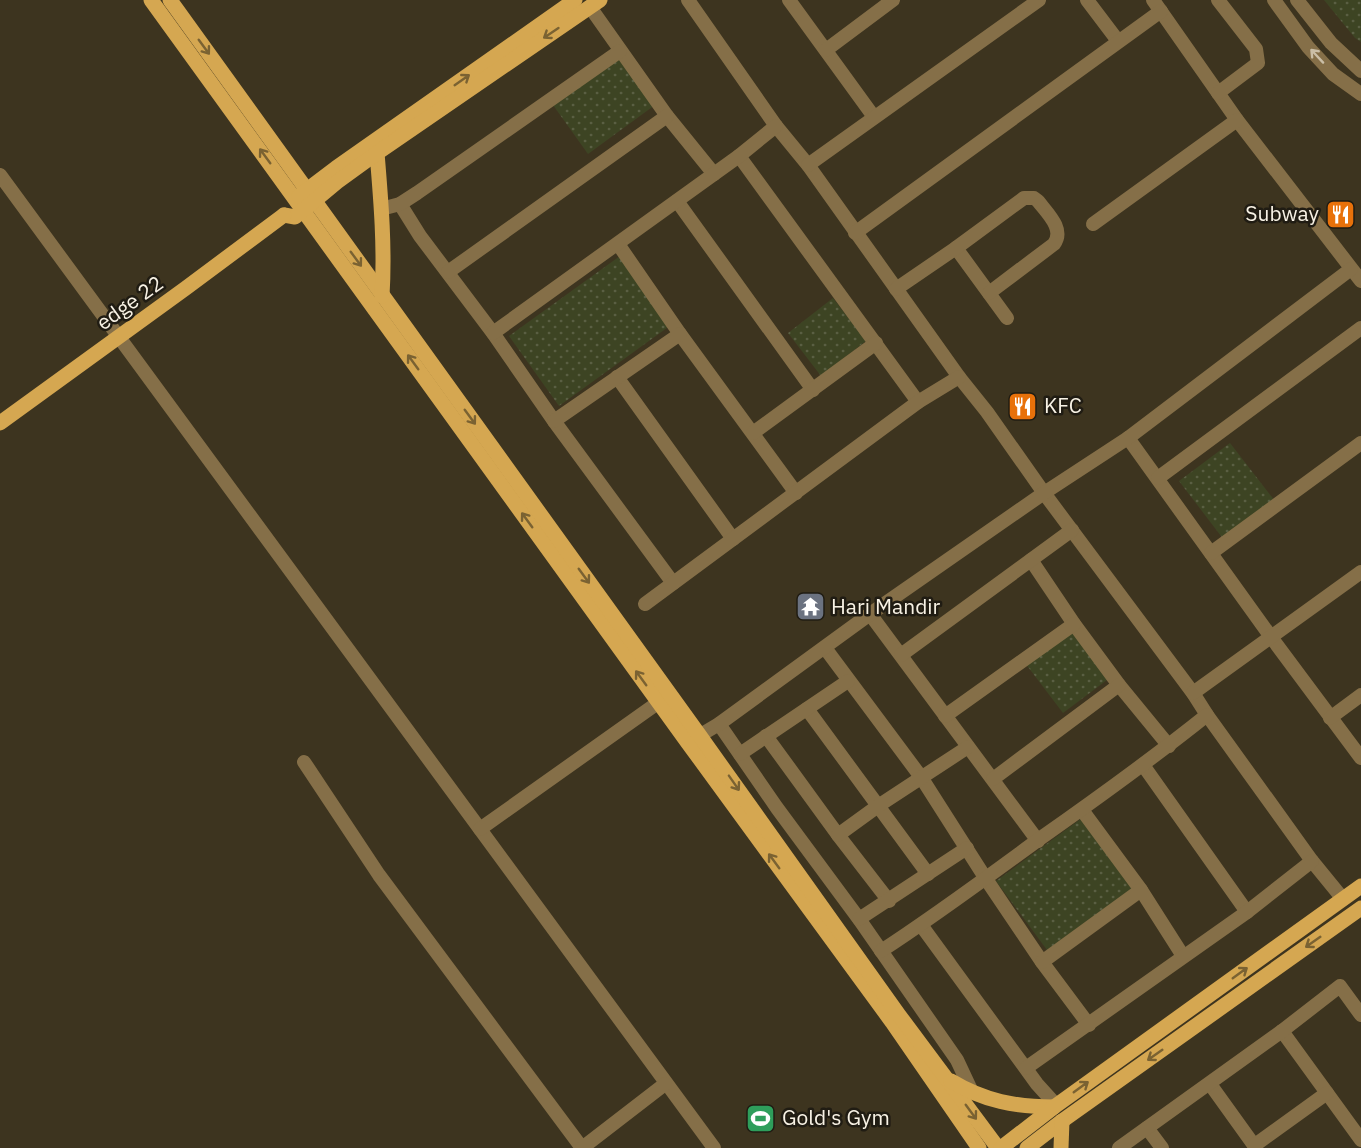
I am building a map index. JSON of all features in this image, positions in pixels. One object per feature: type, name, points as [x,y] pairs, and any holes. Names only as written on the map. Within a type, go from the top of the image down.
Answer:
[{"type":"main road","points":[[151,0],[382,296],[979,1148]]},
{"type":"main road","points":[[170,0],[305,200],[659,702],[694,739],[999,1148],[1361,886]]},
{"type":"main road","points":[[305,200],[336,168],[575,0]]},
{"type":"main road","points":[[305,200],[595,4]]},
{"type":"main road","points":[[377,153],[384,270],[382,296]]},
{"type":"main road","name":"edge 22","points":[[0,423],[284,215],[286,206],[305,200]]},
{"type":"main road","points":[[1027,1148],[1361,908]]},
{"type":"main road","points":[[946,1078],[986,1098],[1028,1107],[1055,1106]]},
{"type":"main road","points":[[1061,1148],[1062,1121]]},
{"type":"street","points":[[789,0],[874,117]]},
{"type":"street","points":[[808,165],[1039,0]]},
{"type":"street","points":[[1087,0],[1118,41]]},
{"type":"street","points":[[1218,0],[1257,49],[1258,63],[1218,93]]},
{"type":"street","points":[[1274,0],[1308,47],[1333,74],[1361,94]]},
{"type":"street","points":[[1298,0],[1331,43],[1361,71]]},
{"type":"street","points":[[693,2],[776,126],[808,165],[959,377],[1193,693],[1207,716],[1312,861],[1343,899]]},
{"type":"street","points":[[826,50],[886,2]]},
{"type":"street","points":[[595,4],[620,51],[667,116],[714,174]]},
{"type":"street","points":[[855,233],[1118,41],[1157,6],[1237,120],[1361,281]]},
{"type":"street","points":[[381,209],[400,204],[620,51]]},
{"type":"street","points":[[448,272],[667,116]]},
{"type":"street","points":[[1093,224],[1237,120]]},
{"type":"street","points":[[493,333],[740,156],[776,126]]},
{"type":"street","points":[[740,156],[918,402]]},
{"type":"street","points":[[0,175],[714,1148]]},
{"type":"street","points":[[896,289],[1024,198],[1034,198],[1056,226],[1058,239],[989,293]]},
{"type":"street","points":[[677,201],[813,390]]},
{"type":"street","points":[[400,204],[420,236],[493,333],[554,421],[673,583]]},
{"type":"street","points":[[618,244],[680,334],[796,493]]},
{"type":"street","points":[[956,248],[1007,318]]},
{"type":"street","points":[[694,739],[719,724],[870,614],[1044,493],[1128,438],[1351,269]]},
{"type":"street","points":[[1158,478],[1361,328]]},
{"type":"street","points":[[554,421],[680,334]]},
{"type":"street","points":[[753,434],[876,343]]},
{"type":"street","points":[[617,377],[734,539]]},
{"type":"street","points":[[645,604],[918,402],[959,377]]},
{"type":"street","points":[[1128,438],[1361,758]]},
{"type":"street","points":[[1211,553],[1361,443]]},
{"type":"street","points":[[901,655],[1072,530]]},
{"type":"street","points":[[1031,560],[1119,685],[1169,746]]},
{"type":"street","points":[[1193,693],[1361,572]]},
{"type":"street","points":[[870,614],[1038,841]]},
{"type":"street","points":[[945,716],[1074,624]]},
{"type":"street","points":[[825,648],[921,777],[1042,962],[1089,1025]]},
{"type":"street","points":[[740,754],[848,681]]},
{"type":"street","points":[[993,779],[1119,685]]},
{"type":"street","points":[[1330,718],[1361,695]]},
{"type":"street","points":[[480,829],[659,702]]},
{"type":"street","points":[[807,710],[928,874]]},
{"type":"street","points":[[881,951],[1082,810],[1207,716]]},
{"type":"street","points":[[719,724],[957,1060],[972,1092]]},
{"type":"street","points":[[766,736],[889,901]]},
{"type":"street","points":[[838,835],[968,747]]},
{"type":"street","points":[[304,762],[379,874],[582,1148],[666,1083]]},
{"type":"street","points":[[1143,765],[1246,912]]},
{"type":"street","points":[[1082,810],[1141,890],[1183,956]]},
{"type":"street","points":[[859,919],[967,848]]},
{"type":"street","points":[[1026,1068],[1246,912],[1312,861]]},
{"type":"street","points":[[1042,962],[1141,890]]},
{"type":"street","points":[[921,925],[1055,1106]]},
{"type":"street","points":[[1119,1148],[1282,1031],[1340,986],[1361,1016]]},
{"type":"street","points":[[1282,1031],[1361,1140]]},
{"type":"street","points":[[1210,1083],[1256,1147],[1327,1093]]},
{"type":"street","points":[[1147,1128],[1162,1148]]},
{"type":"green space","points":[[1324,0],[1361,0],[1361,42],[1355,38]]},
{"type":"green space","points":[[619,57],[655,105],[588,154],[553,105]]},
{"type":"green space","points":[[620,256],[671,325],[559,406],[509,336]]},
{"type":"green space","points":[[833,298],[866,341],[821,376],[788,333]]},
{"type":"green space","points":[[1230,443],[1275,501],[1224,540],[1179,481]]},
{"type":"green space","points":[[1074,627],[1111,677],[1063,713],[1025,663]]},
{"type":"green space","points":[[1082,818],[1133,888],[1047,950],[996,881]]},
{"type":"place","name":"Subway","points":[[1340,214]]},
{"type":"place","name":"KFC","points":[[1023,406]]},
{"type":"place","name":"Hari Mandir","points":[[810,607]]},
{"type":"place","name":"Gold's Gym","points":[[761,1118]]}]
